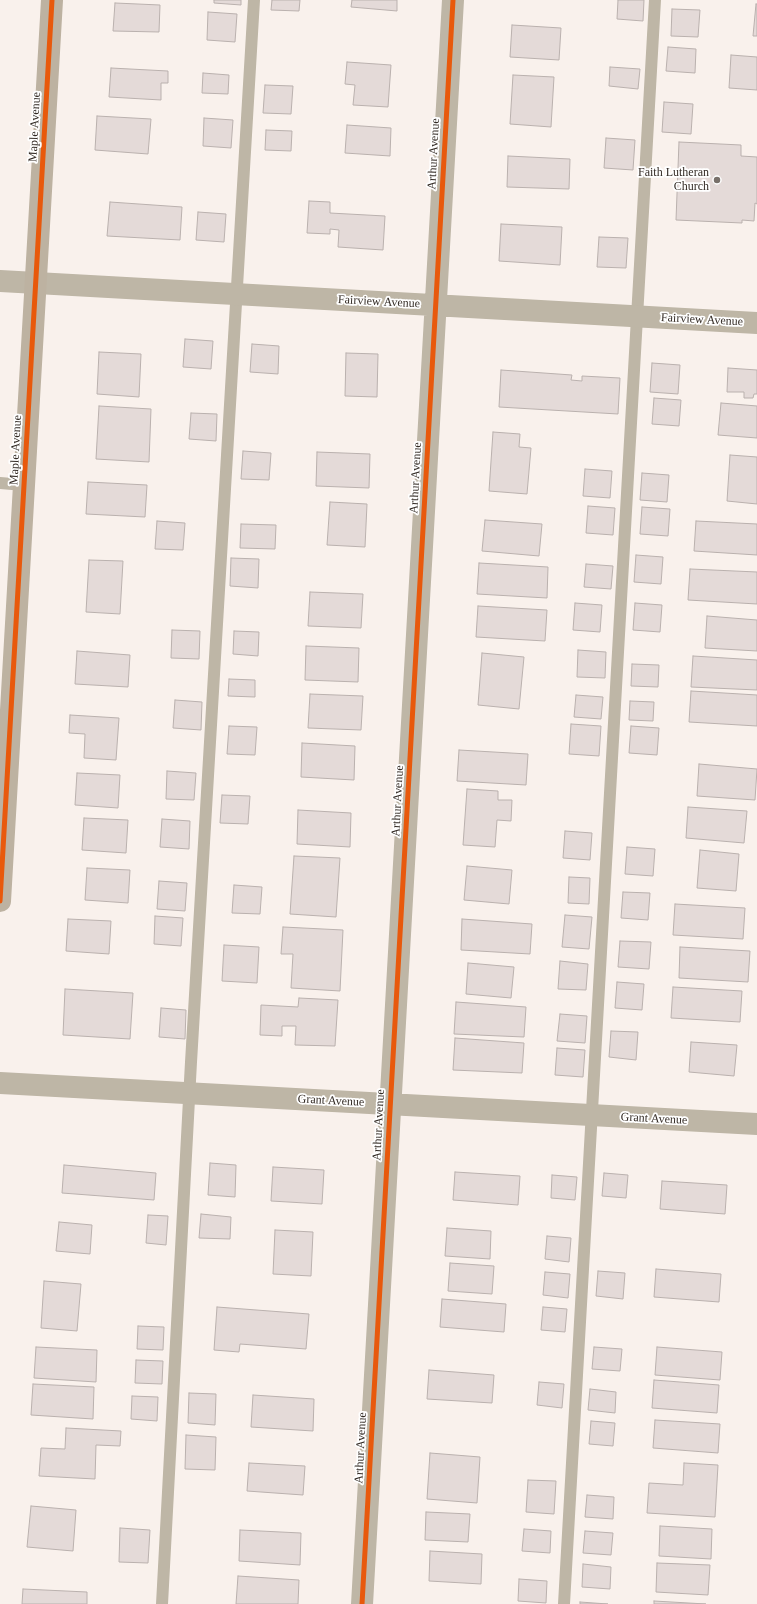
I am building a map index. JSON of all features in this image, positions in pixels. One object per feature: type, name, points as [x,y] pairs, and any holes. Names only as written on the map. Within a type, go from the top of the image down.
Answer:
[{"type":"street","name":"Maple Avenue","points":[[0,892],[6,684],[24,485],[52,0]]},
{"type":"street","name":"Arthur Avenue","points":[[362,1604],[453,0]]},
{"type":"street","name":"Fairview Avenue","points":[[0,281],[757,323]]},
{"type":"street","name":"Grant Avenue","points":[[0,1083],[757,1124]]},
{"type":"lane","points":[[162,1604],[190,1093],[254,0]]},
{"type":"lane","points":[[564,1604],[655,0]]},
{"type":"lane","points":[[0,483],[24,485]]},
{"type":"building","points":[[214,0],[241,0],[241,5],[214,3]]},
{"type":"building","points":[[272,0],[300,0],[299,11],[271,10]]},
{"type":"building","points":[[352,0],[397,0],[397,11],[351,7]]},
{"type":"building","points":[[618,0],[644,0],[643,21],[617,19]]},
{"type":"building","points":[[115,3],[160,5],[159,32],[113,31]]},
{"type":"building","points":[[756,4],[757,36],[753,36]]},
{"type":"building","points":[[672,9],[700,10],[698,37],[671,36]]},
{"type":"building","points":[[208,12],[237,14],[235,42],[207,40]]},
{"type":"building","points":[[512,25],[561,28],[559,60],[510,57]]},
{"type":"building","points":[[668,47],[696,49],[695,73],[666,71]]},
{"type":"building","points":[[731,55],[757,57],[757,90],[729,88]]},
{"type":"building","points":[[347,62],[391,65],[388,107],[353,105],[355,85],[345,84]]},
{"type":"building","points":[[610,67],[640,69],[638,89],[609,86]]},
{"type":"building","points":[[111,68],[168,71],[168,83],[161,83],[161,100],[109,97]]},
{"type":"building","points":[[203,73],[229,75],[228,94],[202,93]]},
{"type":"building","points":[[513,75],[554,77],[551,127],[510,124]]},
{"type":"building","points":[[265,85],[293,86],[291,114],[263,113]]},
{"type":"building","points":[[664,102],[693,104],[691,134],[662,132]]},
{"type":"building","points":[[97,116],[151,119],[148,154],[95,150]]},
{"type":"building","points":[[204,118],[233,120],[231,148],[203,146]]},
{"type":"building","points":[[347,125],[391,128],[390,156],[345,153]]},
{"type":"building","points":[[266,130],[292,131],[291,151],[265,150]]},
{"type":"building","points":[[606,138],[635,140],[633,170],[604,168]]},
{"type":"building","name":"Faith Lutheran Church","points":[[679,142],[741,145],[741,156],[757,157],[757,204],[755,203],[754,221],[742,220],[742,223],[676,220]]},
{"type":"building","points":[[508,156],[570,159],[569,189],[507,187]]},
{"type":"building","points":[[309,201],[330,202],[330,213],[385,216],[383,250],[338,247],[339,230],[330,229],[330,234],[307,233]]},
{"type":"building","points":[[110,202],[182,207],[180,240],[107,236]]},
{"type":"building","points":[[198,212],[226,214],[224,242],[196,240]]},
{"type":"building","points":[[501,224],[562,227],[560,265],[499,261]]},
{"type":"building","points":[[599,237],[628,238],[626,268],[597,267]]},
{"type":"building","points":[[185,339],[213,341],[211,369],[183,367]]},
{"type":"building","points":[[252,344],[279,346],[278,374],[250,372]]},
{"type":"building","points":[[99,352],[141,354],[139,397],[97,394]]},
{"type":"building","points":[[346,353],[378,354],[377,397],[345,396]]},
{"type":"building","points":[[652,363],[680,365],[678,394],[650,392]]},
{"type":"building","points":[[728,368],[757,370],[757,394],[754,394],[753,398],[744,398],[744,392],[727,392]]},
{"type":"building","points":[[501,370],[572,375],[571,380],[582,381],[582,376],[620,378],[618,414],[499,407]]},
{"type":"building","points":[[654,398],[681,400],[679,426],[652,424]]},
{"type":"building","points":[[721,403],[757,406],[757,438],[718,435]]},
{"type":"building","points":[[99,406],[151,409],[149,462],[96,459]]},
{"type":"building","points":[[191,413],[217,414],[216,441],[189,439]]},
{"type":"building","points":[[493,432],[520,434],[519,447],[531,448],[527,494],[489,491]]},
{"type":"building","points":[[243,451],[271,453],[269,480],[241,479]]},
{"type":"building","points":[[317,452],[370,454],[369,488],[316,486]]},
{"type":"building","points":[[730,455],[757,457],[757,504],[727,501]]},
{"type":"building","points":[[585,469],[612,471],[610,498],[583,496]]},
{"type":"building","points":[[642,473],[669,475],[667,502],[640,500]]},
{"type":"building","points":[[88,482],[147,485],[145,517],[86,514]]},
{"type":"building","points":[[330,502],[367,504],[365,547],[327,545]]},
{"type":"building","points":[[588,506],[615,508],[613,535],[586,533]]},
{"type":"building","points":[[642,507],[670,509],[668,536],[640,534]]},
{"type":"building","points":[[485,520],[542,524],[539,556],[482,551]]},
{"type":"building","points":[[157,521],[185,523],[183,550],[155,549]]},
{"type":"building","points":[[696,521],[757,524],[757,555],[694,551]]},
{"type":"building","points":[[241,524],[276,525],[275,549],[240,548]]},
{"type":"building","points":[[636,555],[663,557],[661,584],[634,582]]},
{"type":"building","points":[[231,558],[259,559],[258,588],[230,586]]},
{"type":"building","points":[[89,560],[123,561],[120,614],[86,612]]},
{"type":"building","points":[[479,563],[548,567],[547,598],[477,594]]},
{"type":"building","points":[[586,564],[613,566],[611,589],[584,587]]},
{"type":"building","points":[[690,569],[757,572],[757,604],[688,600]]},
{"type":"building","points":[[310,592],[363,594],[361,628],[308,626]]},
{"type":"building","points":[[575,603],[602,605],[600,632],[573,630]]},
{"type":"building","points":[[635,603],[662,605],[660,632],[633,630]]},
{"type":"building","points":[[478,606],[547,610],[545,641],[476,637]]},
{"type":"building","points":[[707,616],[757,620],[757,651],[705,648]]},
{"type":"building","points":[[172,630],[200,631],[199,659],[171,658]]},
{"type":"building","points":[[234,631],[259,632],[258,656],[233,654]]},
{"type":"building","points":[[306,646],[359,648],[358,682],[305,680]]},
{"type":"building","points":[[578,650],[606,652],[605,678],[577,677]]},
{"type":"building","points":[[77,651],[130,655],[128,687],[75,684]]},
{"type":"building","points":[[482,653],[524,657],[519,709],[478,705]]},
{"type":"building","points":[[693,656],[757,660],[757,690],[691,687]]},
{"type":"building","points":[[632,664],[659,665],[658,687],[631,686]]},
{"type":"building","points":[[229,679],[255,680],[255,697],[228,696]]},
{"type":"building","points":[[691,691],[757,695],[757,726],[689,722]]},
{"type":"building","points":[[310,694],[363,696],[361,730],[308,728]]},
{"type":"building","points":[[576,695],[603,697],[601,719],[574,717]]},
{"type":"building","points":[[175,700],[202,702],[201,730],[173,728]]},
{"type":"building","points":[[630,701],[654,702],[653,721],[629,720]]},
{"type":"building","points":[[70,715],[119,718],[116,760],[84,758],[85,734],[69,733]]},
{"type":"building","points":[[571,724],[601,726],[599,756],[569,754]]},
{"type":"building","points":[[229,726],[257,727],[255,755],[227,754]]},
{"type":"building","points":[[631,726],[659,728],[657,755],[629,753]]},
{"type":"building","points":[[302,743],[355,746],[354,780],[301,777]]},
{"type":"building","points":[[459,750],[528,754],[526,785],[457,781]]},
{"type":"building","points":[[699,764],[757,769],[755,800],[697,796]]},
{"type":"building","points":[[167,771],[196,773],[194,800],[166,799]]},
{"type":"building","points":[[77,773],[120,775],[118,808],[75,805]]},
{"type":"building","points":[[467,789],[498,791],[498,800],[512,800],[511,821],[497,820],[495,847],[463,845]]},
{"type":"building","points":[[222,795],[250,796],[248,824],[220,823]]},
{"type":"building","points":[[688,807],[747,811],[744,843],[686,838]]},
{"type":"building","points":[[298,810],[351,813],[350,847],[297,844]]},
{"type":"building","points":[[84,818],[128,820],[126,853],[82,850]]},
{"type":"building","points":[[162,819],[190,821],[189,849],[160,847]]},
{"type":"building","points":[[565,831],[592,833],[590,860],[563,858]]},
{"type":"building","points":[[627,847],[655,849],[653,876],[625,874]]},
{"type":"building","points":[[700,850],[739,854],[736,891],[697,888]]},
{"type":"building","points":[[294,856],[340,858],[336,917],[290,914]]},
{"type":"building","points":[[467,866],[512,870],[509,904],[464,900]]},
{"type":"building","points":[[87,868],[130,870],[128,903],[85,900]]},
{"type":"building","points":[[569,877],[590,878],[589,904],[568,903]]},
{"type":"building","points":[[159,881],[187,883],[185,911],[157,909]]},
{"type":"building","points":[[234,885],[262,887],[260,914],[232,913]]},
{"type":"building","points":[[623,892],[650,893],[648,920],[621,918]]},
{"type":"building","points":[[675,904],[745,908],[743,939],[673,935]]},
{"type":"building","points":[[565,915],[592,917],[589,949],[562,947]]},
{"type":"building","points":[[155,916],[183,918],[181,946],[154,944]]},
{"type":"building","points":[[68,919],[111,921],[109,954],[66,951]]},
{"type":"building","points":[[462,919],[532,924],[530,954],[461,950]]},
{"type":"building","points":[[283,927],[343,930],[340,991],[291,988],[293,954],[281,954]]},
{"type":"building","points":[[620,941],[651,942],[649,969],[618,967]]},
{"type":"building","points":[[224,945],[259,947],[257,983],[222,981]]},
{"type":"building","points":[[680,947],[750,951],[748,982],[679,978]]},
{"type":"building","points":[[560,961],[588,964],[586,990],[558,989]]},
{"type":"building","points":[[468,963],[514,967],[511,998],[466,994]]},
{"type":"building","points":[[617,982],[644,984],[642,1010],[615,1008]]},
{"type":"building","points":[[673,987],[742,991],[740,1022],[671,1018]]},
{"type":"building","points":[[65,989],[133,993],[130,1039],[63,1035]]},
{"type":"building","points":[[299,998],[338,1000],[335,1046],[295,1045],[296,1026],[282,1026],[282,1036],[260,1035],[261,1005],[298,1007]]},
{"type":"building","points":[[456,1002],[526,1007],[524,1037],[454,1034]]},
{"type":"building","points":[[161,1008],[186,1010],[185,1039],[159,1037]]},
{"type":"building","points":[[560,1014],[587,1016],[585,1043],[557,1041]]},
{"type":"building","points":[[611,1031],[638,1032],[636,1060],[609,1057]]},
{"type":"building","points":[[455,1038],[524,1043],[522,1073],[453,1070]]},
{"type":"building","points":[[691,1042],[737,1045],[734,1076],[689,1072]]},
{"type":"building","points":[[557,1048],[585,1050],[583,1077],[555,1075]]},
{"type":"building","points":[[210,1163],[236,1165],[235,1197],[208,1195]]},
{"type":"building","points":[[64,1165],[156,1173],[154,1200],[62,1193]]},
{"type":"building","points":[[273,1167],[324,1170],[322,1204],[271,1201]]},
{"type":"building","points":[[455,1172],[520,1176],[518,1205],[453,1200]]},
{"type":"building","points":[[604,1173],[628,1175],[626,1198],[602,1196]]},
{"type":"building","points":[[552,1175],[577,1177],[575,1200],[551,1198]]},
{"type":"building","points":[[662,1181],[727,1185],[725,1214],[660,1209]]},
{"type":"building","points":[[201,1214],[231,1217],[230,1239],[199,1238]]},
{"type":"building","points":[[148,1215],[168,1216],[166,1245],[146,1243]]},
{"type":"building","points":[[59,1222],[92,1225],[90,1254],[56,1251]]},
{"type":"building","points":[[447,1228],[491,1231],[490,1259],[445,1256]]},
{"type":"building","points":[[275,1230],[313,1232],[311,1276],[273,1274]]},
{"type":"building","points":[[547,1236],[571,1238],[569,1262],[545,1259]]},
{"type":"building","points":[[450,1263],[494,1266],[492,1294],[448,1291]]},
{"type":"building","points":[[656,1269],[721,1274],[719,1302],[654,1297]]},
{"type":"building","points":[[598,1271],[625,1273],[623,1299],[596,1296]]},
{"type":"building","points":[[545,1272],[570,1274],[568,1298],[543,1295]]},
{"type":"building","points":[[44,1281],[81,1284],[77,1331],[41,1328]]},
{"type":"building","points":[[442,1299],[506,1304],[504,1332],[440,1327]]},
{"type":"building","points":[[217,1307],[309,1314],[306,1349],[240,1344],[239,1352],[214,1350]]},
{"type":"building","points":[[543,1307],[567,1309],[565,1332],[541,1330]]},
{"type":"building","points":[[138,1326],[164,1327],[163,1350],[137,1349]]},
{"type":"building","points":[[36,1347],[97,1350],[96,1382],[34,1378]]},
{"type":"building","points":[[594,1347],[622,1349],[620,1371],[592,1369]]},
{"type":"building","points":[[657,1347],[722,1352],[720,1380],[655,1375]]},
{"type":"building","points":[[136,1360],[163,1361],[162,1384],[135,1383]]},
{"type":"building","points":[[429,1370],[494,1375],[492,1403],[427,1399]]},
{"type":"building","points":[[654,1380],[719,1385],[717,1413],[652,1408]]},
{"type":"building","points":[[539,1382],[564,1384],[562,1408],[537,1405]]},
{"type":"building","points":[[33,1384],[94,1387],[93,1419],[31,1415]]},
{"type":"building","points":[[590,1389],[616,1392],[615,1413],[588,1410]]},
{"type":"building","points":[[189,1393],[216,1394],[215,1425],[188,1423]]},
{"type":"building","points":[[253,1395],[314,1399],[313,1431],[251,1427]]},
{"type":"building","points":[[132,1396],[158,1397],[157,1421],[131,1419]]},
{"type":"building","points":[[655,1420],[720,1424],[718,1453],[653,1448]]},
{"type":"building","points":[[591,1421],[615,1423],[613,1446],[589,1444]]},
{"type":"building","points":[[66,1428],[121,1431],[120,1446],[96,1445],[95,1479],[39,1476],[41,1448],[65,1449]]},
{"type":"building","points":[[186,1435],[216,1437],[215,1470],[185,1469]]},
{"type":"building","points":[[430,1453],[480,1457],[477,1503],[427,1499]]},
{"type":"building","points":[[249,1463],[305,1466],[303,1495],[247,1491]]},
{"type":"building","points":[[684,1463],[718,1465],[715,1517],[647,1513],[649,1483],[683,1485]]},
{"type":"building","points":[[528,1480],[556,1481],[554,1514],[526,1512]]},
{"type":"building","points":[[587,1495],[614,1497],[613,1519],[585,1517]]},
{"type":"building","points":[[31,1506],[76,1510],[73,1551],[27,1547]]},
{"type":"building","points":[[426,1512],[470,1514],[468,1542],[425,1540]]},
{"type":"building","points":[[660,1526],[712,1529],[711,1559],[659,1556]]},
{"type":"building","points":[[120,1528],[150,1530],[148,1563],[119,1562]]},
{"type":"building","points":[[524,1529],[551,1531],[550,1553],[522,1551]]},
{"type":"building","points":[[240,1530],[301,1533],[300,1565],[239,1561]]},
{"type":"building","points":[[585,1531],[613,1533],[611,1555],[583,1553]]},
{"type":"building","points":[[430,1551],[482,1554],[481,1584],[429,1581]]},
{"type":"building","points":[[657,1563],[710,1565],[708,1595],[656,1592]]},
{"type":"building","points":[[583,1564],[611,1567],[610,1589],[582,1587]]},
{"type":"building","points":[[238,1576],[299,1580],[298,1604],[236,1604]]},
{"type":"building","points":[[519,1579],[547,1581],[546,1603],[518,1601]]},
{"type":"building","points":[[23,1589],[87,1592],[87,1604],[22,1604]]},
{"type":"building","points":[[654,1601],[706,1604],[654,1604]]},
{"type":"building","points":[[580,1602],[608,1604],[580,1604]]},
{"type":"cycle path","points":[[0,901],[52,0]]},
{"type":"cycle path","points":[[362,1604],[453,0]]},
{"type":"place","name":"Faith Lutheran Church","points":[[717,180]]}]
